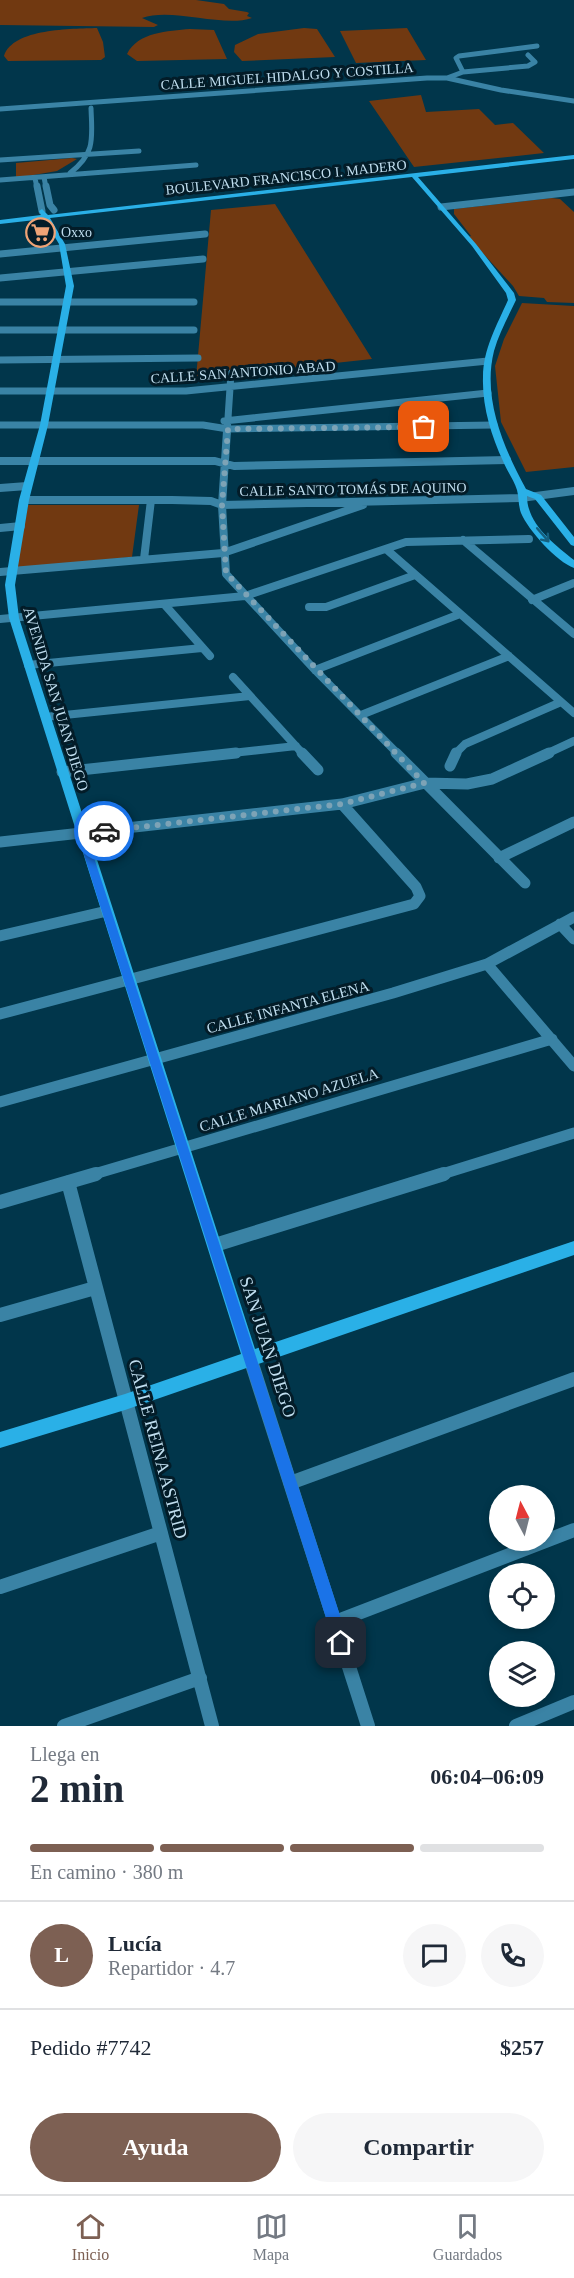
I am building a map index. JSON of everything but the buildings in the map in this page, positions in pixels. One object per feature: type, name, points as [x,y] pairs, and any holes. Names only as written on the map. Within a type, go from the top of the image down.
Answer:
[{"type":"street","points":[[528,55],[535,62],[528,66],[461,76],[456,58],[537,46]]},
{"type":"street","name":"CALLE MIGUEL HIDALGO Y COSTILLA","points":[[0,109],[461,76],[501,90],[574,101]]},
{"type":"street","points":[[68,175],[81,166],[91,154],[91,108]]},
{"type":"street","points":[[0,160],[139,151]]},
{"type":"street","name":"BOULEVARD FRANCISCO I. MADERO","points":[[0,222],[57,212],[574,155]]},
{"type":"street","name":"BOULEVARD FRANCISCO I. MADERO","points":[[57,212],[413,175],[504,163]]},
{"type":"street","points":[[0,180],[196,165]]},
{"type":"street","points":[[413,175],[510,293],[512,300],[488,361],[488,393],[494,425],[530,520],[574,565]]},
{"type":"street","points":[[44,177],[50,205],[57,212]]},
{"type":"street","points":[[35,178],[44,214]]},
{"type":"street","points":[[441,207],[574,192]]},
{"type":"street","name":"AVENIDA SAN JUAN DIEGO","points":[[57,212],[63,235],[62,246]]},
{"type":"street","name":"BOULEVARD FRANCISCO I. MADERO","points":[[0,216],[44,214]]},
{"type":"street","name":"AVENIDA SAN JUAN DIEGO","points":[[44,214],[62,246],[70,286],[44,425],[24,500],[10,594],[14,618],[28,665],[130,980]]},
{"type":"street","points":[[0,254],[62,246],[205,234]]},
{"type":"street","points":[[0,278],[203,258]]},
{"type":"street","points":[[0,302],[194,302]]},
{"type":"street","points":[[0,330],[194,330]]},
{"type":"street","points":[[0,360],[198,358]]},
{"type":"street","name":"CALLE SAN ANTONIO ABAD","points":[[0,391],[186,391],[488,361]]},
{"type":"street","points":[[231,373],[222,505],[223,554],[226,573],[315,670],[525,883]]},
{"type":"street","points":[[228,425],[488,393]]},
{"type":"street","points":[[0,425],[494,425]]},
{"type":"street","points":[[0,461],[215,461],[234,466],[507,460]]},
{"type":"street","points":[[0,488],[27,486]]},
{"type":"street","points":[[521,495],[538,496],[574,491]]},
{"type":"street","name":"CALLE SANTO TOMÁS DE AQUINO","points":[[24,500],[211,501],[222,505],[373,502],[521,495]]},
{"type":"street","points":[[538,496],[574,543]]},
{"type":"street","points":[[144,559],[151,500]]},
{"type":"street","points":[[0,572],[223,554],[373,502]]},
{"type":"street","points":[[0,528],[21,526]]},
{"type":"street","points":[[0,619],[245,596],[414,541],[529,539]]},
{"type":"street","points":[[463,540],[574,634]]},
{"type":"street","points":[[386,549],[574,713]]},
{"type":"street","points":[[309,607],[327,607],[415,575]]},
{"type":"street","points":[[532,600],[574,583]]},
{"type":"street","points":[[164,604],[210,656]]},
{"type":"street","points":[[315,670],[460,614]]},
{"type":"street","points":[[28,665],[202,648]]},
{"type":"street","points":[[361,716],[509,656]]},
{"type":"street","points":[[233,677],[318,770]]},
{"type":"street","points":[[45,717],[250,696]]},
{"type":"street","points":[[450,766],[456,752],[465,744],[561,702]]},
{"type":"street","points":[[0,842],[342,804],[424,783],[450,785],[492,779],[574,741]]},
{"type":"street","points":[[62,772],[296,746]]},
{"type":"street","points":[[0,1014],[414,904],[420,896],[416,886],[342,804]]},
{"type":"street","points":[[499,858],[574,822]]},
{"type":"street","points":[[0,936],[107,911]]},
{"type":"street","name":"CALLE INFANTA ELENA","points":[[0,1102],[393,993],[487,964],[574,917]]},
{"type":"street","points":[[560,924],[574,939]]},
{"type":"street","points":[[487,964],[574,1066]]},
{"type":"street","name":"SAN JUAN DIEGO","points":[[130,980],[153,1059],[215,1245],[368,1726]]},
{"type":"street","name":"CALLE MARIANO AZUELA","points":[[0,1202],[552,1039]]},
{"type":"street","points":[[215,1245],[574,1132]]},
{"type":"street","name":"CALLE REINA ASTRID","points":[[68,1182],[212,1726]]},
{"type":"street","points":[[0,1440],[125,1402],[574,1248]]},
{"type":"street","points":[[0,1315],[95,1288]]},
{"type":"street","points":[[290,1483],[574,1379]]},
{"type":"street","points":[[335,1622],[574,1530]]},
{"type":"street","points":[[0,1587],[160,1533]]},
{"type":"street","points":[[64,1726],[200,1678]]},
{"type":"street","points":[[520,1725],[574,1702]]},
{"type":"shaded area","points":[[0,0],[196,0],[224,4],[229,9],[249,13],[247,16],[252,18],[227,21],[154,15],[142,18],[158,25],[154,27],[0,25]]},
{"type":"shaded area","points":[[97,28],[103,42],[105,57],[101,60],[8,61],[4,56],[19,40],[31,35],[59,30]]},
{"type":"shaded area","points":[[304,28],[317,29],[335,57],[242,61],[234,52],[235,45],[258,34]]},
{"type":"shaded area","points":[[407,28],[426,60],[356,63],[340,31]]},
{"type":"shaded area","points":[[190,29],[214,30],[227,59],[137,61],[127,54],[138,41],[146,37],[163,32]]},
{"type":"shaded area","points":[[421,95],[426,112],[479,109],[495,125],[513,123],[544,153],[414,167],[369,101]]},
{"type":"shaded area","points":[[77,159],[57,171],[16,178],[16,163]]},
{"type":"shaded area","points":[[551,198],[560,199],[574,212],[574,303],[547,302],[544,298],[519,296],[513,286],[468,237],[471,236],[454,214],[454,209]]},
{"type":"shaded area","points":[[275,204],[372,359],[196,378],[211,210]]},
{"type":"shaded area","points":[[522,303],[574,306],[574,467],[526,472],[501,422],[495,366],[504,339]]},
{"type":"shaded area","points":[[28,505],[139,505],[132,557],[17,568]]},
{"type":"way so far","points":[[104,831],[342,804],[361,801],[424,783],[245,596],[226,573],[223,554],[222,505],[228,429],[424,427]]},
{"type":"place","name":"Oxxo","points":[[40,232]]},
{"type":"route","points":[[104,831],[81,833],[341,1643]]}]
